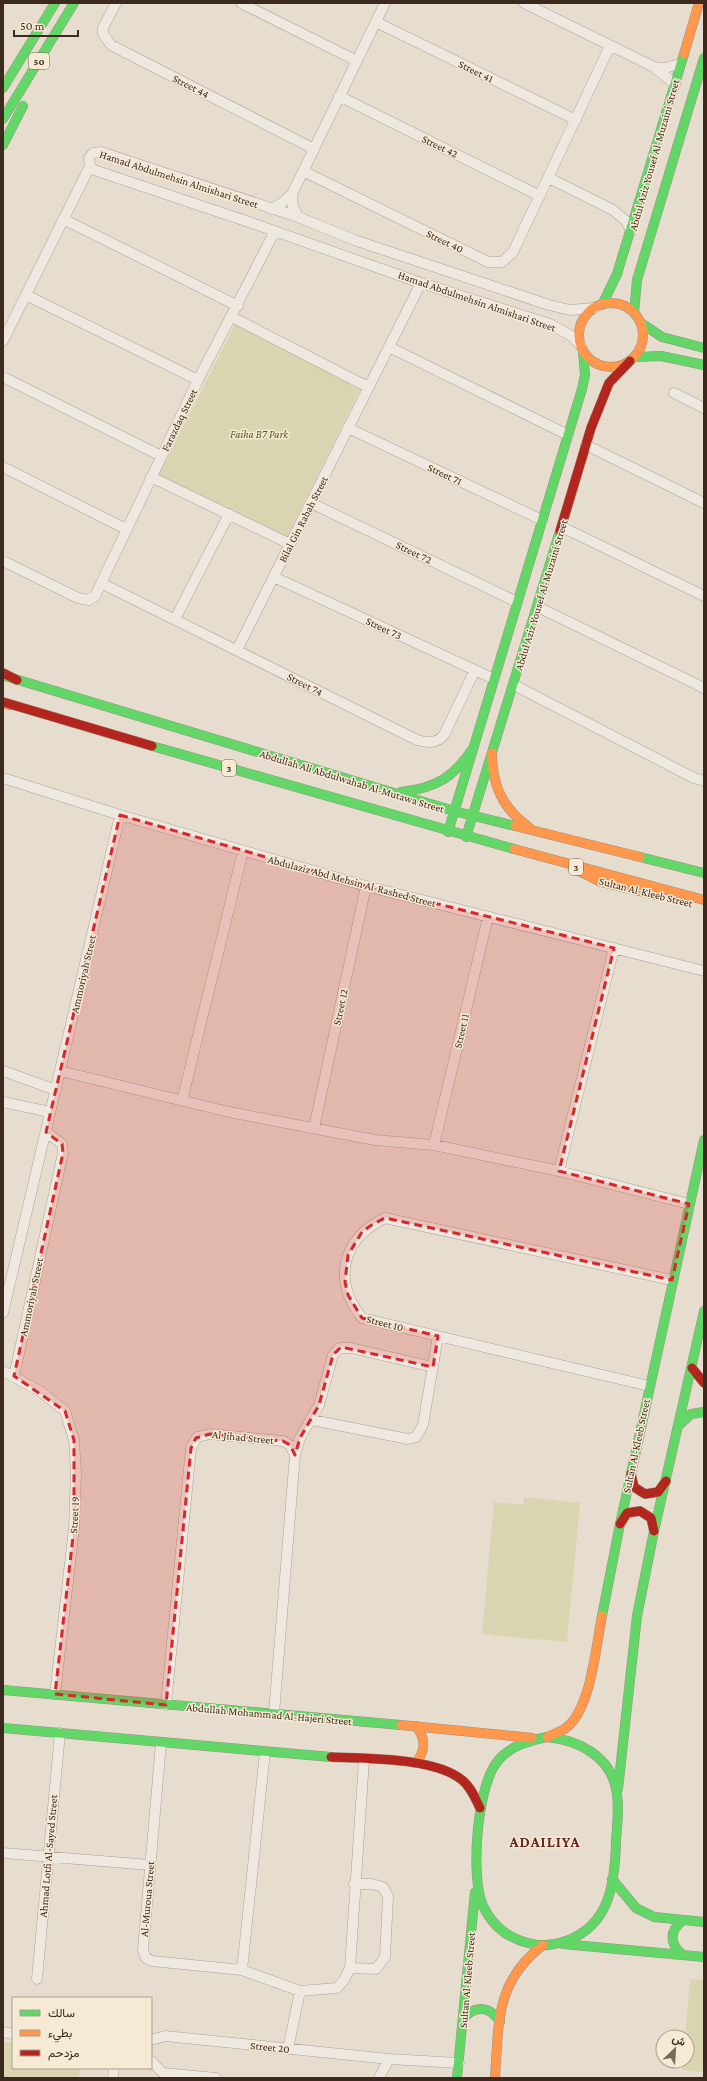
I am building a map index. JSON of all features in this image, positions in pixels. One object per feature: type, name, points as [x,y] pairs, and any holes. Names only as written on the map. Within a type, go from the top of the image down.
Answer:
[{"type":"main road","name":"50","points":[[3,88],[55,3]]},
{"type":"main road","name":"50","points":[[3,119],[74,3]]},
{"type":"main road","name":"Abdul Aziz Yousef Al-Muzaini Street","points":[[598,306],[617,274],[699,3]]},
{"type":"main road","points":[[3,74],[49,12]]},
{"type":"main road","points":[[3,145],[28,97],[52,39]]},
{"type":"main road","name":"Abdul Aziz Yousef Al-Muzaini Street","points":[[634,314],[637,280],[704,58]]},
{"type":"main road","points":[[704,348],[667,339],[650,332],[634,314],[619,304],[598,306],[588,313],[581,324],[579,337],[582,348],[589,358],[604,367],[622,365],[632,359],[648,355],[662,356],[704,365]]},
{"type":"main road","points":[[632,359],[639,351],[643,337],[641,323]]},
{"type":"main road","points":[[662,356],[660,346],[667,339]]},
{"type":"main road","name":"Abdul Aziz Yousef Al-Muzaini Street","points":[[448,832],[585,375],[582,348]]},
{"type":"main road","name":"Abdul Aziz Yousef Al-Muzaini Street","points":[[466,837],[532,627],[586,445],[609,383],[632,359]]},
{"type":"main road","points":[[552,487],[559,481],[564,481],[568,483],[573,490]]},
{"type":"main road","points":[[512,620],[512,625],[519,632],[528,631],[532,627]]},
{"type":"main road","name":"Abdullah Ali Abdulwahab Al-Mutawa Street","points":[[3,674],[17,680],[454,812],[704,873]]},
{"type":"main road","name":"Abdullah Ali Abdulwahab Al-Mutawa Street","points":[[5,703],[448,832],[704,900]]},
{"type":"main road","points":[[382,790],[400,792],[413,791],[436,785],[452,776],[464,763],[474,747]]},
{"type":"main road","points":[[492,753],[491,771],[495,788],[502,803],[514,817],[544,835]]},
{"type":"main road","name":"Sultan Al-Kleeb Street","points":[[568,865],[600,882],[704,907]]},
{"type":"main road","name":"Sultan Al-Kleeb Street","points":[[546,1737],[566,1728],[576,1716],[582,1705],[590,1678],[649,1386],[704,1140]]},
{"type":"main road","points":[[560,1944],[577,1937],[592,1927],[610,1896],[618,1793],[637,1616],[654,1531],[704,1311]]},
{"type":"main road","points":[[692,1368],[704,1383]]},
{"type":"main road","points":[[678,1426],[690,1414],[704,1412]]},
{"type":"main road","points":[[631,1474],[634,1487],[645,1494],[658,1492],[666,1482]]},
{"type":"main road","points":[[620,1524],[627,1513],[640,1511],[651,1518],[654,1531]]},
{"type":"main road","name":"Abdullah Mohammad Al-Hajeri Street","points":[[3,1690],[166,1706],[416,1726],[534,1739]]},
{"type":"main road","points":[[416,1726],[422,1732],[425,1741],[424,1753],[416,1764]]},
{"type":"main road","points":[[3,1728],[161,1743],[416,1764],[438,1768],[453,1773],[468,1786],[480,1808]]},
{"type":"main road","points":[[618,1793],[609,1770],[593,1752],[571,1740],[546,1737],[534,1739],[513,1748],[496,1764],[485,1784],[480,1808],[476,1881],[481,1903],[497,1926],[521,1941],[543,1945],[560,1944],[704,1957]]},
{"type":"main road","points":[[612,1879],[636,1908],[654,1916],[704,1922]]},
{"type":"main road","name":"Sultan Al-Kleeb Street","points":[[457,2078],[464,2018],[476,1881]]},
{"type":"main road","points":[[683,1920],[676,1925],[671,1933],[671,1942],[675,1950],[683,1955]]},
{"type":"main road","points":[[495,2078],[503,1999],[513,1974],[529,1954],[543,1945]]},
{"type":"main road","points":[[464,2018],[472,2010],[483,2008],[494,2012],[500,2022]]},
{"type":"street","name":"Street 44","points":[[116,3],[103,28],[103,34],[111,45],[314,149]]},
{"type":"street","points":[[241,3],[357,61]]},
{"type":"street","points":[[271,209],[282,203],[292,194],[386,3]]},
{"type":"street","points":[[524,3],[654,67],[675,84]]},
{"type":"street","name":"Street 41","points":[[376,22],[576,120]]},
{"type":"street","name":"Street 40","points":[[303,171],[488,262],[496,263],[508,258],[513,252],[610,46]]},
{"type":"street","points":[[654,67],[664,68],[680,64]]},
{"type":"street","name":"Street 42","points":[[339,96],[540,196]]},
{"type":"street","name":"Hamad Abdulmehsin Almishari Street","points":[[582,348],[570,335],[550,324],[379,268],[94,170],[88,162],[90,155],[97,151],[101,152],[298,217],[357,241],[559,308],[574,310],[598,306]]},
{"type":"street","points":[[3,341],[90,166]]},
{"type":"street","points":[[549,178],[613,210],[626,221],[631,231]]},
{"type":"street","points":[[292,194],[293,206],[298,217]]},
{"type":"street","points":[[613,210],[627,210],[638,205]]},
{"type":"street","points":[[63,219],[238,306]]},
{"type":"street","name":"Farazdaq Street","points":[[3,560],[78,598],[89,600],[95,596],[198,380],[238,306],[275,231]]},
{"type":"street","points":[[353,258],[360,255],[362,251],[362,247],[357,241]]},
{"type":"street","points":[[379,268],[374,261],[374,257],[376,253],[384,250]]},
{"type":"street","name":"Bilal Gin Rabah Street","points":[[237,650],[421,282]]},
{"type":"street","points":[[26,295],[198,380]]},
{"type":"street","points":[[550,324],[558,317],[559,308]]},
{"type":"street","points":[[232,317],[368,387]]},
{"type":"street","points":[[389,347],[568,435]]},
{"type":"street","points":[[3,377],[162,456]]},
{"type":"street","points":[[674,393],[704,408]]},
{"type":"street","name":"Street 71","points":[[348,428],[542,520]]},
{"type":"street","points":[[586,445],[704,503]]},
{"type":"street","points":[[3,467],[126,529]]},
{"type":"street","points":[[151,477],[290,544]]},
{"type":"street","name":"Street 72","points":[[311,503],[517,602]]},
{"type":"street","points":[[175,619],[229,514]]},
{"type":"street","points":[[562,527],[704,596]]},
{"type":"street","name":"Street 73","points":[[274,577],[494,679]]},
{"type":"street","name":"Street 74","points":[[101,583],[417,740],[424,742],[436,741],[444,735],[475,670]]},
{"type":"street","points":[[538,607],[704,688]]},
{"type":"street","points":[[514,685],[694,778],[704,781]]},
{"type":"street","name":"Abdulaziz Abd Mehsin Al-Rashed Street","points":[[3,778],[120,815],[366,886],[704,971]]},
{"type":"street","name":"Ammoriyah Street","points":[[3,1313],[120,815]]},
{"type":"street","points":[[182,1101],[243,851]]},
{"type":"street","name":"Street 12","points":[[314,1128],[366,886]]},
{"type":"street","name":"Street 11","points":[[434,1145],[488,917]]},
{"type":"street","points":[[559,1171],[614,948]]},
{"type":"street","points":[[60,1071],[182,1101],[314,1128],[375,1140],[434,1145],[559,1171],[689,1204]]},
{"type":"street","points":[[3,1072],[56,1090]]},
{"type":"street","points":[[3,1102],[50,1112]]},
{"type":"street","name":"Ammoriyah Street","points":[[14,1376],[63,1153],[62,1144],[46,1132]]},
{"type":"street","name":"Street 10","points":[[649,1386],[362,1318],[354,1307],[346,1288],[345,1268],[354,1243],[362,1232],[385,1218],[672,1280]]},
{"type":"street","points":[[312,1420],[413,1439],[420,1433],[423,1424],[438,1336]]},
{"type":"street","points":[[274,1714],[295,1455],[300,1438],[312,1420],[319,1405],[333,1355],[338,1348],[351,1348],[433,1367]]},
{"type":"street","name":"Street 19","points":[[3,1371],[40,1391],[65,1411],[74,1440],[76,1473],[74,1528],[55,1694]]},
{"type":"street","name":"Al Jihad Street","points":[[166,1706],[191,1448],[194,1440],[202,1434],[210,1434],[283,1441],[290,1445],[295,1455]]},
{"type":"street","name":"Ahmad Lotfi Al-Sayed Street","points":[[37,1979],[60,1733]]},
{"type":"street","name":"Al-Muroua Street","points":[[161,1743],[143,1950],[146,1958],[152,1961],[242,1970],[300,1991],[337,1988],[344,1980],[350,1968]]},
{"type":"street","points":[[242,1970],[265,1752]]},
{"type":"street","points":[[354,1884],[372,1884],[383,1888],[388,1896],[385,1957],[376,1969],[350,1968],[354,1884],[364,1760]]},
{"type":"street","points":[[3,1853],[150,1865]]},
{"type":"street","points":[[288,2049],[300,1991]]},
{"type":"street","name":"Street 20","points":[[152,2040],[165,2036],[389,2059],[459,2063]]},
{"type":"street","points":[[379,2078],[389,2059]]},
{"type":"street","points":[[152,2062],[163,2073],[216,2078]]},
{"type":"highlighted area","points":[[120,815],[366,886],[614,948],[559,1171],[689,1204],[672,1280],[385,1218],[373,1224],[362,1232],[348,1255],[345,1282],[348,1295],[362,1318],[438,1336],[433,1367],[341,1347],[333,1355],[319,1405],[300,1438],[295,1455],[290,1445],[283,1441],[210,1434],[196,1438],[191,1448],[166,1705],[55,1694],[74,1528],[74,1440],[65,1411],[14,1376],[63,1153],[62,1144],[46,1132]]},
{"type":"green space","name":"Faiha B7 Park","points":[[236,322],[360,390],[287,537],[158,477]]},
{"type":"green space","points":[[524,1497],[580,1503],[567,1642],[482,1634],[494,1502],[523,1505]]},
{"type":"green space","points":[[690,1979],[704,1980],[704,2072],[682,2070],[695,2069],[695,2029],[686,2029]]},
{"type":"green space","points":[[3,2042],[12,2043],[12,2069],[80,2069],[79,2078],[3,2078]]},
{"type":"traffic: fast","points":[[3,88],[55,3]]},
{"type":"traffic: fast","points":[[3,119],[74,3]]},
{"type":"traffic: fast","points":[[602,305],[617,274],[684,54]]},
{"type":"traffic: fast","points":[[634,313],[637,280],[704,58]]},
{"type":"traffic: fast","points":[[3,145],[23,106]]},
{"type":"traffic: fast","points":[[641,323],[662,337],[704,348]]},
{"type":"traffic: fast","points":[[448,832],[582,389],[585,375],[583,351]]},
{"type":"traffic: fast","points":[[635,357],[661,356],[704,365]]},
{"type":"traffic: fast","points":[[466,837],[560,531]]},
{"type":"traffic: fast","points":[[5,676],[454,811],[515,826]]},
{"type":"traffic: fast","points":[[152,746],[514,849]]},
{"type":"traffic: fast","points":[[401,792],[425,788],[444,779],[459,766],[474,747]]},
{"type":"traffic: fast","points":[[640,857],[704,873]]},
{"type":"traffic: fast","points":[[602,1616],[620,1524],[704,1140]]},
{"type":"traffic: fast","points":[[618,1789],[637,1616],[654,1531],[704,1311]]},
{"type":"traffic: fast","points":[[678,1426],[691,1414],[704,1412]]},
{"type":"traffic: fast","points":[[3,1690],[401,1725]]},
{"type":"traffic: fast","points":[[3,1728],[331,1757]]},
{"type":"traffic: fast","points":[[547,1737],[581,1746],[600,1759],[613,1777],[618,1808],[612,1886],[608,1900],[601,1913],[593,1924],[581,1934],[566,1941],[543,1945],[528,1943],[514,1938],[501,1930],[491,1919],[483,1906],[479,1893],[476,1854],[480,1811],[490,1774],[497,1762],[502,1756],[513,1748],[526,1742],[547,1737]]},
{"type":"traffic: fast","points":[[612,1879],[636,1908],[654,1917],[704,1922]]},
{"type":"traffic: fast","points":[[457,2078],[475,1892]]},
{"type":"traffic: fast","points":[[683,1920],[678,1924],[672,1938],[678,1951],[683,1955]]},
{"type":"traffic: fast","points":[[563,1944],[704,1957]]},
{"type":"traffic: fast","points":[[464,2018],[473,2011],[483,2009],[492,2013],[500,2022]]},
{"type":"traffic: slow","points":[[684,54],[699,3]]},
{"type":"traffic: slow","points":[[611,303],[623,306],[634,312],[640,323],[643,335],[640,347],[634,358],[623,364],[611,367],[599,364],[588,358],[582,347],[579,335],[582,323],[588,312],[599,306],[611,303]]},
{"type":"traffic: slow","points":[[3,703],[9,705]]},
{"type":"traffic: slow","points":[[492,753],[494,776],[501,796],[513,813],[530,828]]},
{"type":"traffic: slow","points":[[515,826],[640,857]]},
{"type":"traffic: slow","points":[[514,849],[704,900]]},
{"type":"traffic: slow","points":[[579,871],[601,882],[660,896]]},
{"type":"traffic: slow","points":[[547,1737],[560,1732],[567,1727],[575,1718],[582,1706],[595,1659],[602,1616]]},
{"type":"traffic: slow","points":[[401,1725],[532,1738]]},
{"type":"traffic: slow","points":[[416,1726],[422,1735],[424,1744],[422,1754],[416,1763]]},
{"type":"traffic: slow","points":[[495,2078],[497,2039],[502,2004],[516,1974],[527,1959],[543,1945]]},
{"type":"traffic: jam","points":[[560,531],[591,428],[609,383],[630,361]]},
{"type":"traffic: jam","points":[[3,673],[17,680]]},
{"type":"traffic: jam","points":[[3,702],[152,746]]},
{"type":"traffic: jam","points":[[692,1368],[704,1383]]},
{"type":"traffic: jam","points":[[631,1474],[634,1487],[645,1494],[658,1492],[666,1481]]},
{"type":"traffic: jam","points":[[620,1524],[627,1513],[640,1511],[651,1518],[654,1531]]},
{"type":"traffic: jam","points":[[331,1757],[380,1759],[417,1763],[450,1772],[468,1786],[480,1808]]},
{"type":"district","name":"ADAILIYA","points":[[545,1842]]}]
